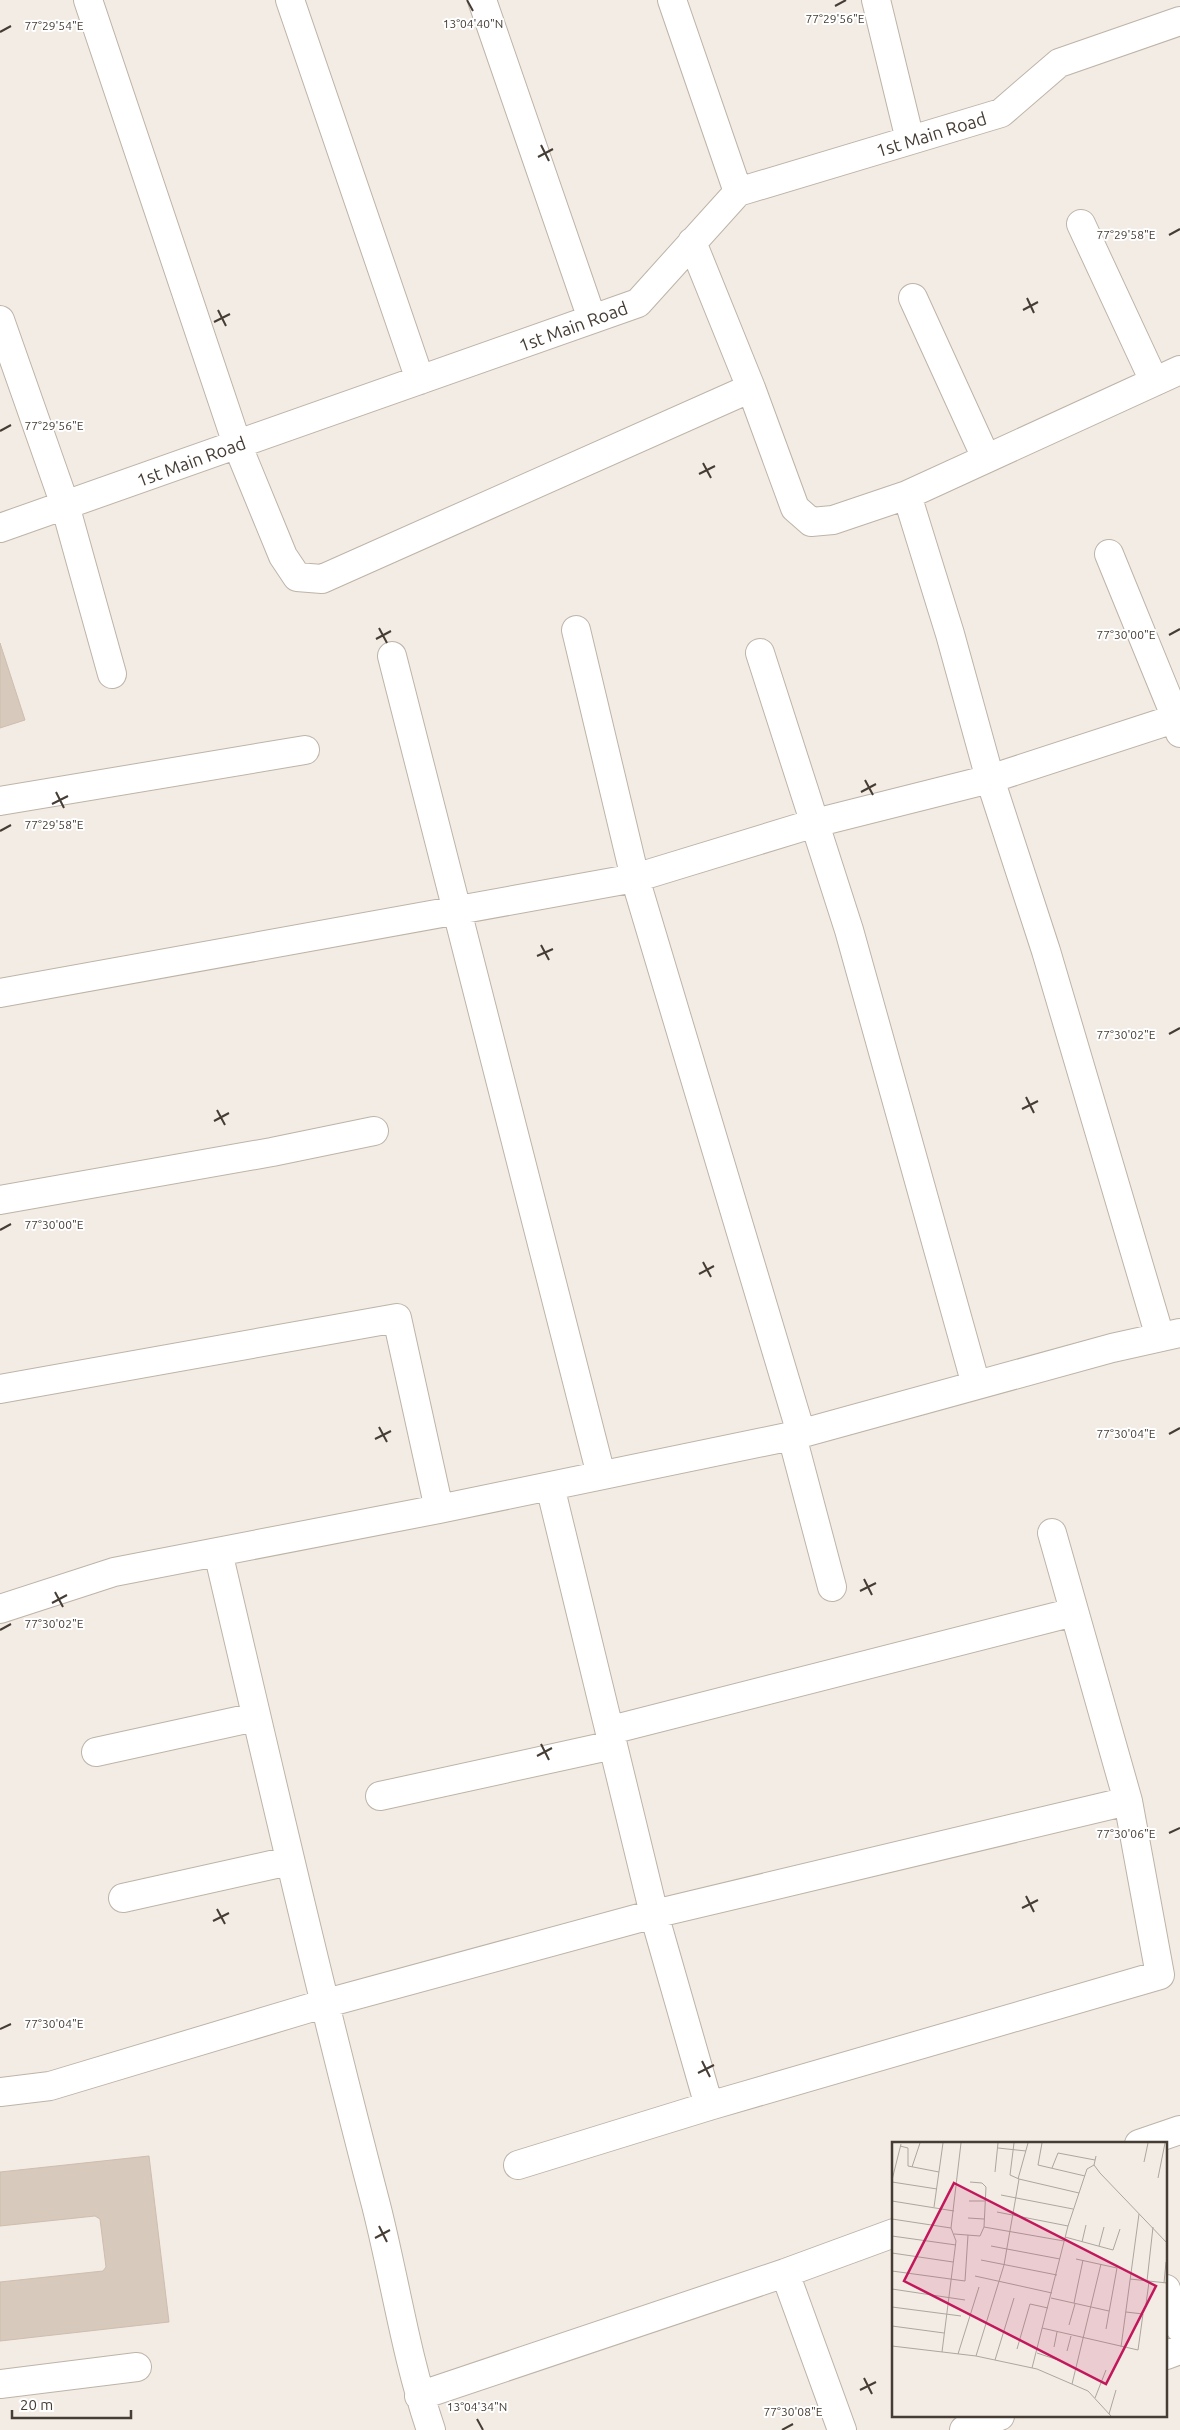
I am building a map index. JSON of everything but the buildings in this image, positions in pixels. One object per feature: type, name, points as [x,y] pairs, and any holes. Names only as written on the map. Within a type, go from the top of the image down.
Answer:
[{"type":"street","points":[[88,0],[237,444],[283,556],[297,578],[322,579],[751,388]]},
{"type":"street","points":[[290,0],[420,380]]},
{"type":"street","points":[[482,0],[592,319]]},
{"type":"street","points":[[672,0],[738,192]]},
{"type":"street","points":[[876,0],[910,140]]},
{"type":"street","name":"1st Main Road","points":[[0,528],[638,303],[738,192],[1001,112],[1058,63],[1180,21]]},
{"type":"street","points":[[1081,224],[1154,381]]},
{"type":"street","points":[[692,242],[751,388],[795,508],[810,522],[833,520],[907,495],[1180,370]]},
{"type":"street","points":[[913,298],[986,458]]},
{"type":"street","points":[[0,320],[65,505],[112,674]]},
{"type":"street","points":[[0,1609],[114,1572],[439,1509],[796,1435],[976,1385],[1170,1335],[990,779],[950,634],[907,495]]},
{"type":"street","points":[[0,992],[634,878],[815,824],[990,779],[1179,722],[1109,554]]},
{"type":"street","points":[[576,630],[634,878],[796,1435],[832,1587]]},
{"type":"street","points":[[760,653],[852,940],[976,1385]]},
{"type":"street","points":[[392,656],[600,1475]]},
{"type":"street","points":[[0,801],[305,750]]},
{"type":"street","points":[[0,1200],[272,1152],[374,1131]]},
{"type":"street","points":[[0,1389],[397,1318],[439,1509]]},
{"type":"street","points":[[550,1486],[654,1914],[709,2106]]},
{"type":"street","points":[[518,2165],[709,2106],[1160,1974],[1128,1801],[1052,1533]]},
{"type":"street","points":[[218,1552],[323,2004],[380,2221],[419,2396],[431,2430]]},
{"type":"street","points":[[380,1796],[612,1737],[1074,1612]]},
{"type":"street","points":[[96,1752],[256,1717]]},
{"type":"street","points":[[0,2092],[50,2086],[323,2004],[654,1914],[1128,1801]]},
{"type":"street","points":[[124,1898],[289,1861]]},
{"type":"street","points":[[1145,2142],[1180,2130]]},
{"type":"street","points":[[419,2396],[785,2273],[892,2234]]},
{"type":"street","points":[[785,2273],[842,2430]]},
{"type":"street","points":[[1168,2294],[1179,2324]]},
{"type":"street","points":[[1168,2354],[1180,2350]]},
{"type":"street","points":[[0,2384],[137,2367]]},
{"type":"street","points":[[964,2430],[995,2418]]}]
